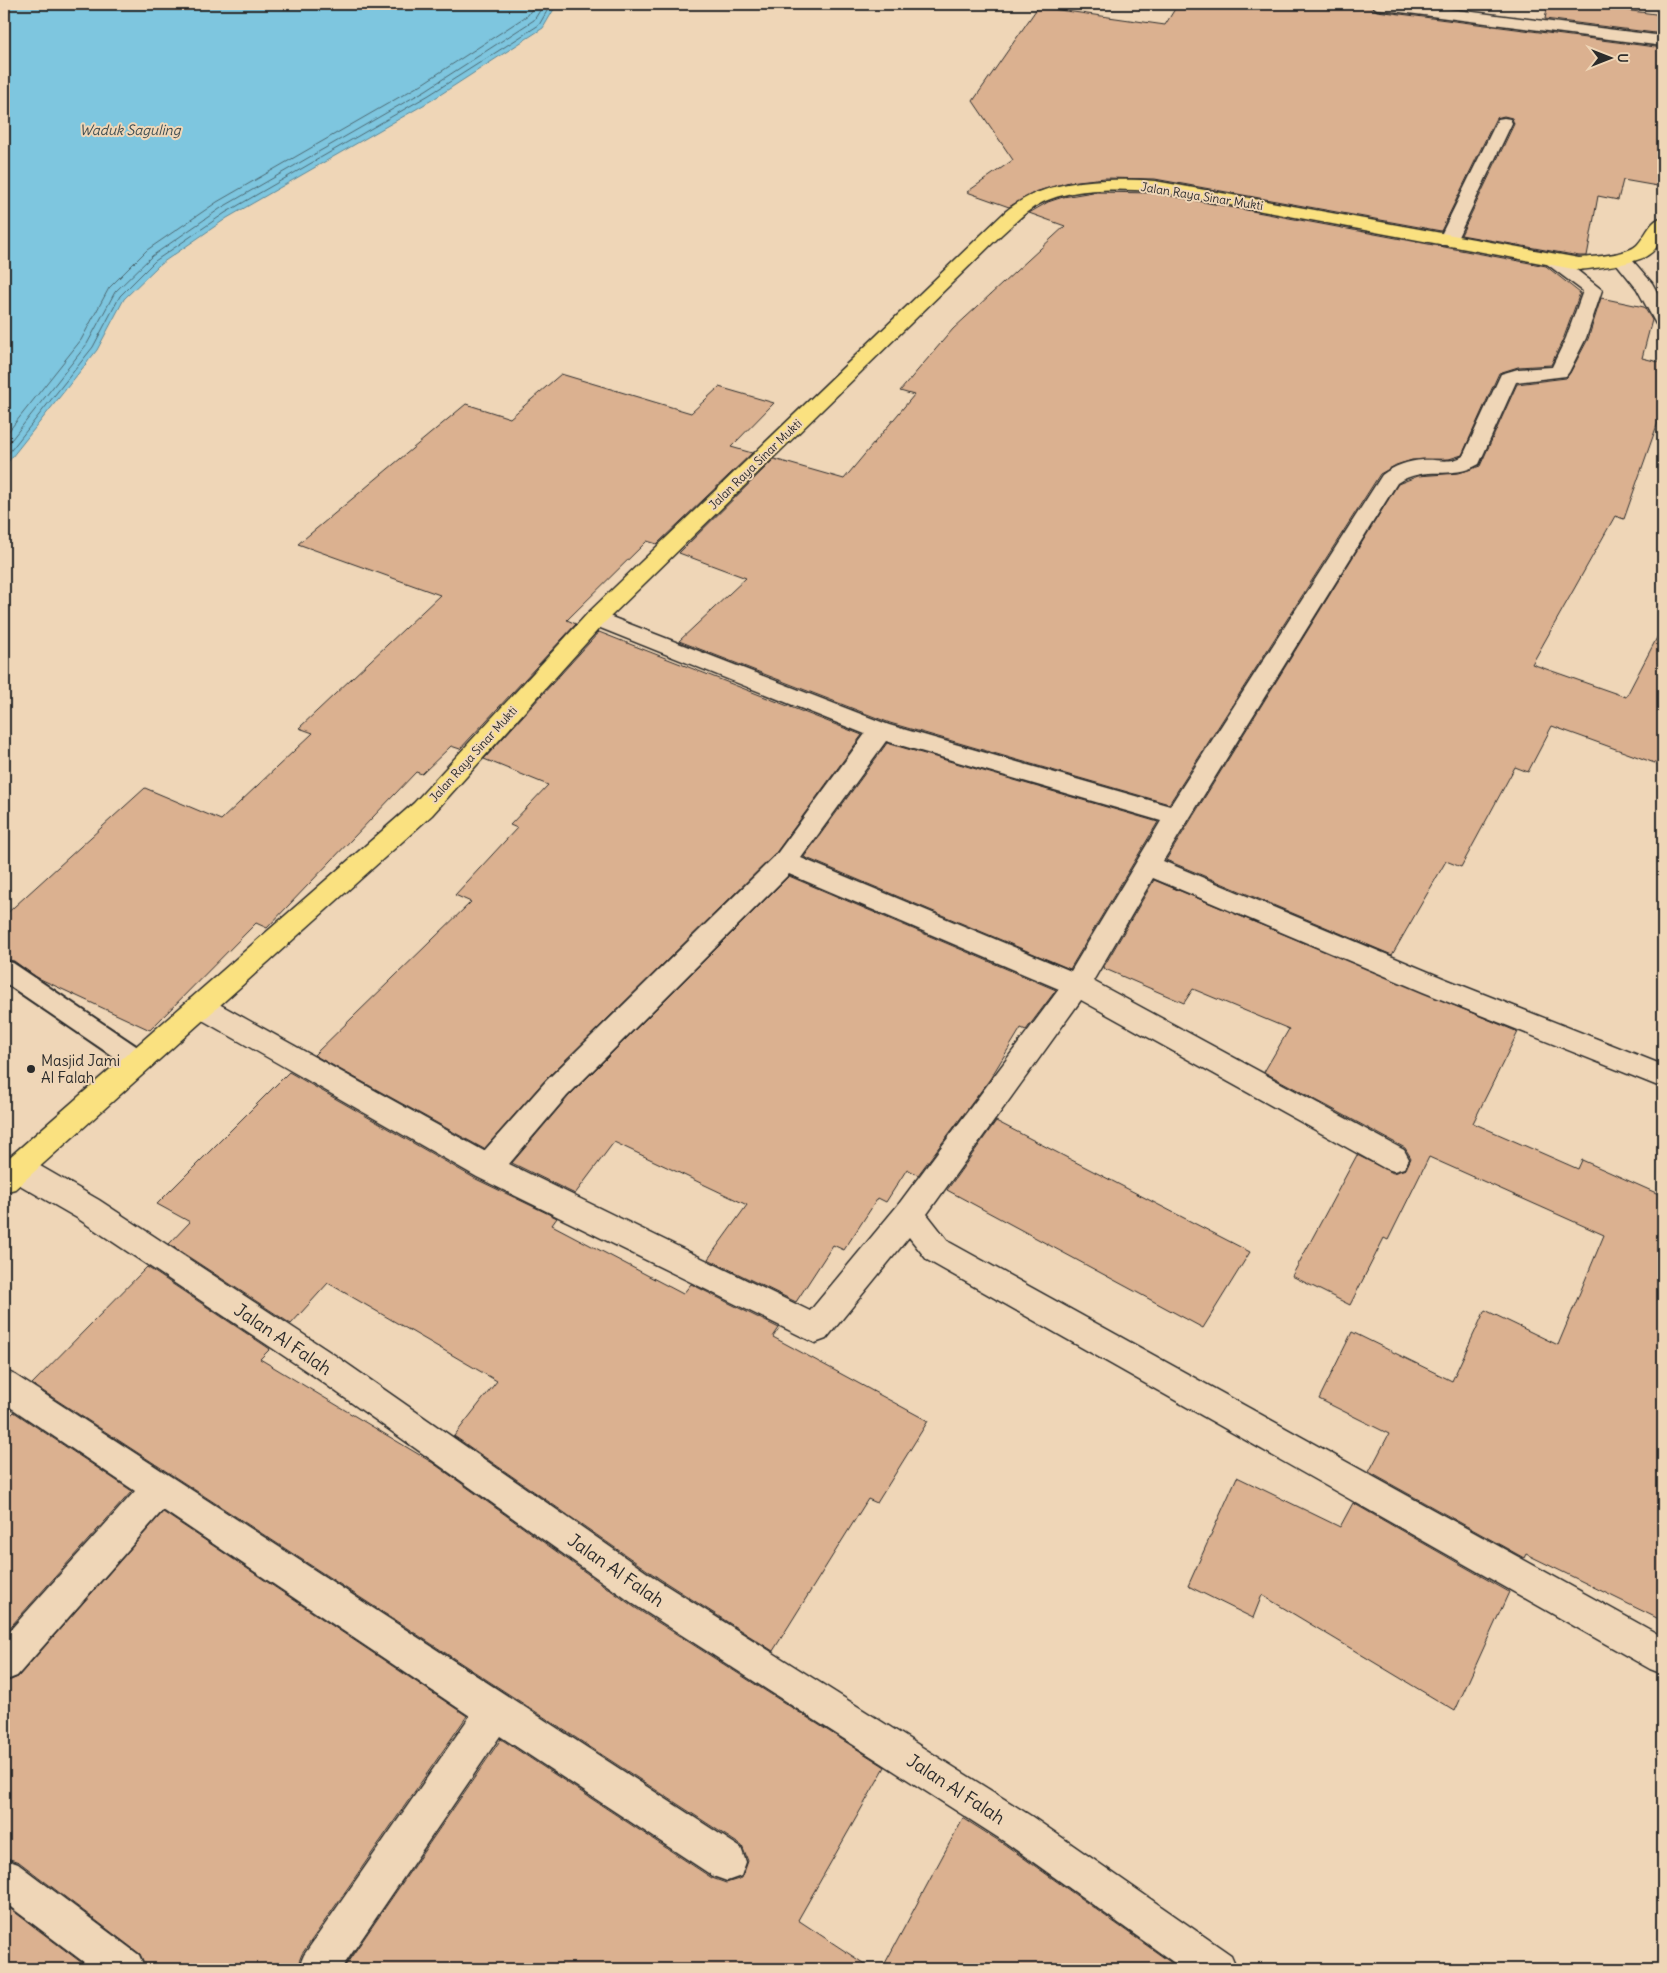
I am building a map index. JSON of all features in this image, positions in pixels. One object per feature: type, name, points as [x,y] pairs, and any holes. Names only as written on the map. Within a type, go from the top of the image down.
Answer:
[{"type":"highway","name":"Jalan Raya Sinar Mukti","points":[[10,1174],[360,868],[423,809],[596,618],[994,231],[1029,202],[1042,196],[1086,187],[1155,186],[1553,260],[1592,264],[1620,258],[1642,250],[1663,222]]},
{"type":"street","points":[[1377,4],[1663,41]]},
{"type":"street","points":[[1447,241],[1504,123]]},
{"type":"street","points":[[1620,258],[1646,287],[1663,320]]},
{"type":"street","points":[[200,1006],[488,1168],[815,1328],[909,1214],[1078,985],[1176,817],[1390,479],[1401,469],[1426,464],[1458,467],[1466,465],[1472,460],[1508,378],[1518,375],[1559,372],[1576,338],[1593,290],[1553,260]]},
{"type":"street","points":[[596,618],[880,731],[1176,817]]},
{"type":"street","points":[[488,1168],[557,1088],[785,862],[880,731]]},
{"type":"street","points":[[785,862],[1078,985],[1394,1159]]},
{"type":"street","points":[[1148,864],[1433,985],[1663,1077]]},
{"type":"street","name":"Jalan Al Falah","points":[[10,1174],[88,1209],[324,1366],[647,1593],[1018,1829],[1217,1969]]},
{"type":"street","points":[[909,1214],[938,1251],[1031,1300],[1095,1340],[1206,1399],[1663,1656]]},
{"type":"street","points":[[4,1385],[727,1862]]},
{"type":"street","points":[[4,1663],[160,1488]]},
{"type":"street","points":[[318,1969],[496,1711]]},
{"type":"street","points":[[4,1878],[125,1969]]},
{"type":"lane","points":[[4,970],[139,1061]]},
{"type":"water","name":"Waduk Saguling","points":[[4,4],[557,4],[543,28],[432,100],[227,218],[159,265],[124,299],[97,350],[4,467]]},
{"type":"building","points":[[1178,4],[1357,4],[1368,5],[1377,11],[1663,48],[1663,187],[1623,180],[1618,200],[1598,196],[1587,256],[1461,235],[1514,124],[1512,118],[1504,116],[1496,118],[1441,231],[1155,179],[1105,178],[1069,182],[1035,192],[1009,207],[967,192],[1013,160],[973,101],[1038,7],[1165,25]]},
{"type":"building","points":[[1548,4],[1577,4],[1663,15],[1663,34],[1545,19]]},
{"type":"building","points":[[1093,192],[1155,193],[1546,266],[1580,293],[1564,337],[1551,365],[1518,367],[1499,373],[1462,455],[1449,459],[1412,460],[1396,465],[1380,474],[1169,804],[890,723],[679,641],[746,578],[679,553],[774,459],[844,479],[914,395],[900,391],[953,329],[1065,226],[1029,213],[1048,202],[1063,197]]},
{"type":"building","points":[[1601,298],[1644,307],[1652,320],[1642,358],[1663,363],[1663,408],[1624,519],[1615,516],[1532,664],[1626,697],[1663,626],[1663,766],[1552,726],[1528,772],[1515,767],[1461,867],[1446,861],[1392,955],[1166,860],[1398,484],[1418,476],[1459,473],[1480,466],[1517,384],[1566,378],[1570,373],[1588,339]]},
{"type":"building","points":[[561,374],[691,413],[719,387],[774,403],[731,447],[752,453],[657,544],[647,541],[567,620],[576,624],[460,749],[451,746],[422,774],[416,772],[267,928],[256,923],[150,1030],[36,977],[14,961],[4,959],[4,916],[145,788],[221,820],[313,733],[299,728],[440,595],[298,544],[466,404],[510,418]]},
{"type":"building","points":[[599,632],[862,735],[775,854],[546,1079],[484,1149],[314,1055],[471,902],[455,895],[517,828],[510,825],[548,785],[484,759]]},
{"type":"building","points":[[887,743],[1158,822],[1070,969],[804,857]]},
{"type":"building","points":[[789,876],[1056,990],[1026,1030],[1021,1028],[990,1079],[918,1175],[907,1169],[886,1202],[878,1198],[844,1250],[833,1245],[796,1302],[708,1259],[747,1205],[614,1142],[575,1194],[512,1163],[568,1097]]},
{"type":"building","points":[[1154,880],[1518,1032],[1473,1123],[1578,1169],[1582,1160],[1663,1196],[1663,1621],[1526,1554],[1524,1558],[1369,1472],[1389,1434],[1319,1399],[1352,1332],[1452,1381],[1485,1310],[1558,1345],[1604,1235],[1429,1157],[1388,1240],[1384,1238],[1350,1305],[1292,1276],[1357,1155],[1393,1173],[1406,1169],[1411,1158],[1405,1148],[1264,1072],[1289,1029],[1193,989],[1184,1003],[1103,968]]},
{"type":"building","points":[[289,1072],[476,1179],[557,1218],[552,1225],[683,1294],[691,1284],[779,1328],[773,1337],[928,1421],[877,1503],[868,1499],[773,1651],[660,1579],[454,1436],[497,1381],[328,1283],[291,1324],[169,1244],[190,1222],[157,1204]]},
{"type":"building","points":[[996,1121],[1250,1252],[1203,1328],[947,1190]]},
{"type":"building","points":[[147,1267],[270,1349],[260,1359],[433,1463],[634,1607],[885,1767],[798,1920],[872,1969],[343,1969],[501,1739],[712,1878],[726,1883],[742,1878],[748,1861],[742,1846],[32,1384]]},
{"type":"building","points":[[14,1412],[132,1491],[4,1634],[4,1422]]},
{"type":"building","points":[[1237,1477],[1340,1527],[1353,1503],[1509,1592],[1455,1711],[1262,1595],[1253,1618],[1188,1586]]},
{"type":"building","points":[[163,1512],[467,1716],[302,1954],[296,1969],[147,1969],[140,1954],[19,1862],[4,1857],[4,1683],[18,1677]]},
{"type":"building","points":[[963,1818],[1004,1844],[1180,1969],[882,1969]]},
{"type":"building","points":[[4,1904],[90,1969],[4,1969]]},
{"type":"place","name":"Masjid Jami Al Falah","points":[[31,1069]]}]
